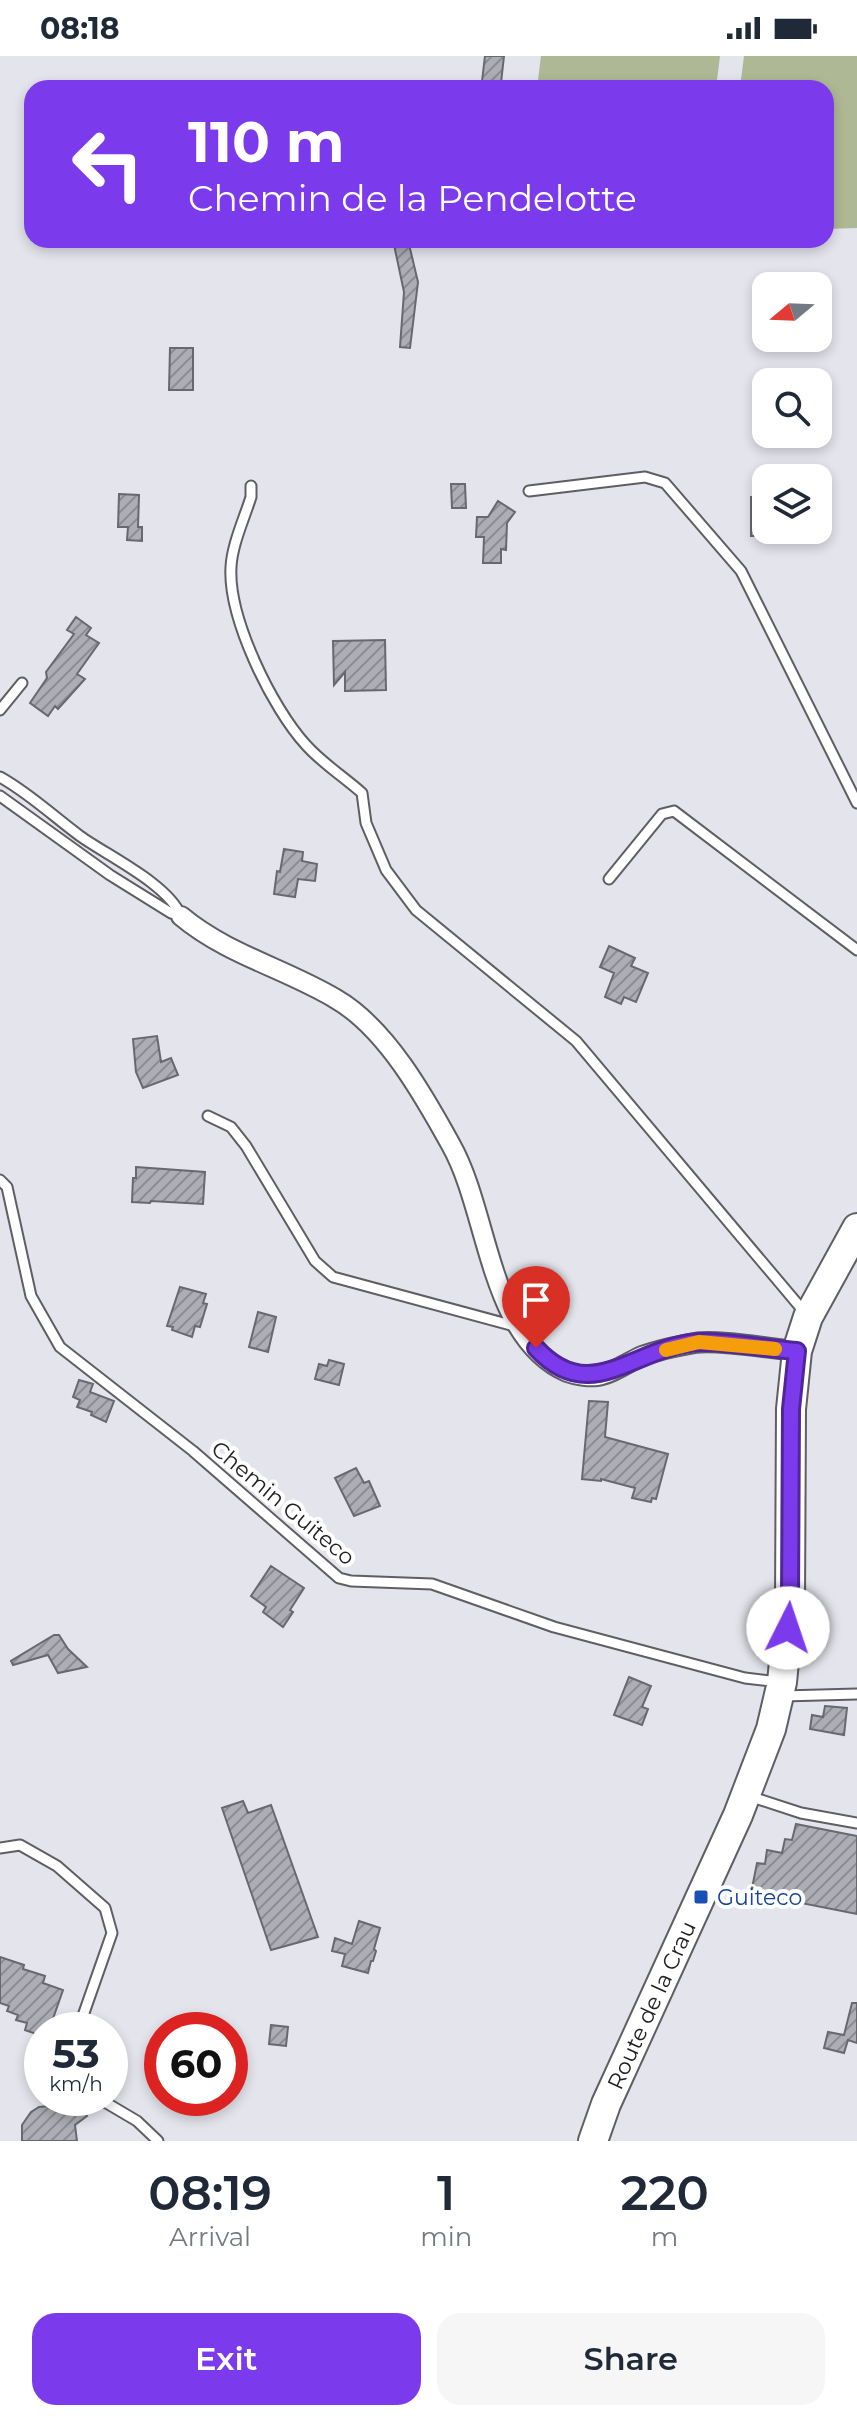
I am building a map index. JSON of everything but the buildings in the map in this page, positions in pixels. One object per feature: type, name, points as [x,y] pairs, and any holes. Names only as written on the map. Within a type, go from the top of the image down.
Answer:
[{"type":"main road","name":"Route de la Crau","points":[[593,2141],[606,2104],[746,1795],[771,1729],[781,1689],[790,1601],[791,1409],[797,1351],[808,1317],[857,1228]]},
{"type":"street","points":[[181,916],[217,940],[337,999],[360,1015],[372,1029],[427,1104],[454,1149],[473,1195],[505,1299],[518,1327],[549,1362],[571,1373],[597,1376],[645,1355],[699,1342],[797,1351]]},
{"type":"lane","points":[[529,491],[645,477],[665,483],[741,571],[857,803]]},
{"type":"lane","points":[[251,486],[251,497],[231,564],[231,588],[246,638],[270,695],[306,745],[362,793],[366,823],[386,870],[416,910],[576,1041],[808,1317]]},
{"type":"lane","points":[[0,710],[22,683]]},
{"type":"lane","points":[[0,777],[26,792],[82,837],[112,855],[176,903],[181,916]]},
{"type":"lane","points":[[0,796],[110,875],[171,913],[181,916]]},
{"type":"lane","points":[[609,879],[662,814],[674,811],[857,950]]},
{"type":"lane","points":[[208,1116],[231,1127],[246,1146],[315,1261],[333,1277],[518,1327]]},
{"type":"lane","name":"Chemin Guiteco","points":[[0,1180],[7,1187],[31,1296],[60,1347],[193,1451],[339,1578],[432,1584],[554,1627],[781,1689],[857,1694]]},
{"type":"lane","points":[[746,1795],[801,1813],[857,1823]]},
{"type":"lane","points":[[0,1848],[20,1845],[45,1859],[105,1908],[112,1933],[84,2012]]},
{"type":"lane","points":[[128,2116],[158,2141]]},
{"type":"green space","points":[[541,56],[720,56],[717,80],[538,80]]},
{"type":"green space","points":[[744,56],[857,56],[857,228],[834,229],[834,80],[741,80]]},
{"type":"slow traffic","points":[[666,1350],[699,1342],[775,1349]]},
{"type":"place","name":"Guiteco","points":[[701,1897]]},
{"type":"route","points":[[536,1348],[549,1362],[571,1373],[597,1376],[645,1355],[699,1342],[797,1351],[791,1409],[788,1628]]}]
